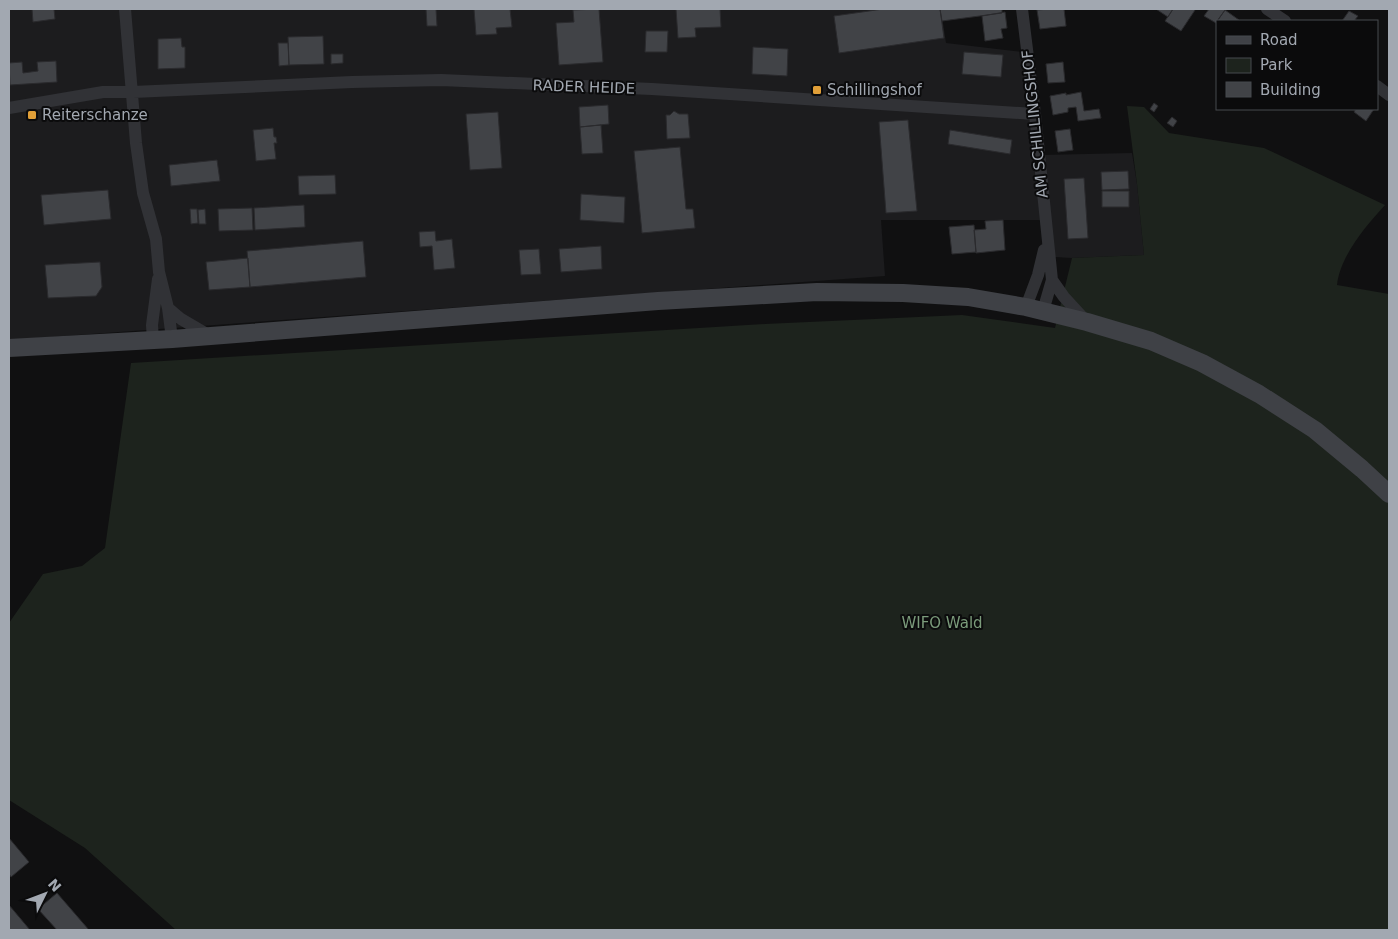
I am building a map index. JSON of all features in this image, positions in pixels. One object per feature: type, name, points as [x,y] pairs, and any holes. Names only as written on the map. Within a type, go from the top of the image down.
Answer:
[{"type":"main road","points":[[9,348],[172,339],[658,301],[817,292],[913,293],[968,297],[1035,309],[1087,322],[1151,341],[1202,363],[1259,394],[1315,430],[1389,494]]},
{"type":"street","points":[[125,9],[136,144],[143,193],[156,239],[159,272],[168,308],[172,339]]},
{"type":"street","name":"AM SCHILLINGSHOF","points":[[1022,9],[1052,280],[1064,297],[1087,322]]},
{"type":"street","points":[[1267,9],[1284,20]]},
{"type":"street","name":"RADER HEIDE","points":[[9,108],[103,92],[441,80],[652,89],[1035,114]]},
{"type":"street","points":[[1378,87],[1389,95]]},
{"type":"street","name":"AM SCHILLINGSHOF","points":[[1035,309],[1038,275],[1047,240]]},
{"type":"street","points":[[153,340],[152,325],[159,272]]},
{"type":"street","name":"AM SCHILLINGSHOF","points":[[1035,309],[1052,280]]},
{"type":"street","points":[[168,308],[181,319],[210,336]]},
{"type":"shaded area","points":[[9,9],[941,9],[946,43],[1031,53],[1042,155],[1132,153],[1144,255],[1072,258],[1038,256],[1043,241],[1040,220],[881,220],[885,276],[9,340]]},
{"type":"green space","name":"WIFO Wald","points":[[1127,106],[1144,107],[1169,133],[1264,148],[1385,205],[1348,252],[1339,274],[1337,285],[1389,294],[1389,930],[176,930],[85,848],[9,800],[9,623],[43,574],[82,566],[105,548],[131,363],[765,324],[962,315],[1055,328],[1072,258],[1144,255]]},
{"type":"building","points":[[32,9],[54,9],[55,19],[33,22]]},
{"type":"building","points":[[426,9],[436,9],[437,26],[427,26]]},
{"type":"building","points":[[474,9],[510,9],[512,27],[496,28],[497,34],[476,35]]},
{"type":"building","points":[[599,9],[603,62],[559,65],[556,23],[574,22],[573,10]]},
{"type":"building","points":[[676,9],[720,9],[721,27],[695,28],[696,37],[678,38]]},
{"type":"building","points":[[883,9],[940,9],[944,38],[839,53],[834,16]]},
{"type":"building","points":[[940,9],[1002,9],[1002,13],[942,21]]},
{"type":"building","points":[[1064,9],[1066,26],[1040,29],[1037,10]]},
{"type":"building","points":[[1156,9],[1173,9],[1168,17]]},
{"type":"building","points":[[1173,9],[1195,10],[1181,31],[1165,21]]},
{"type":"building","points":[[1209,9],[1225,10],[1218,20],[1216,20],[1216,23],[1204,16]]},
{"type":"building","points":[[1225,10],[1239,20],[1218,20]]},
{"type":"building","points":[[1349,11],[1358,16],[1355,20],[1343,20]]},
{"type":"building","points":[[1005,12],[1007,28],[1001,29],[1003,38],[985,41],[982,16]]},
{"type":"building","points":[[646,31],[668,31],[667,52],[645,52]]},
{"type":"building","points":[[323,36],[324,64],[289,65],[288,37]]},
{"type":"building","points":[[181,38],[182,47],[185,47],[185,68],[158,69],[158,39]]},
{"type":"building","points":[[278,43],[288,43],[289,65],[279,66]]},
{"type":"building","points":[[753,47],[788,49],[787,76],[752,74]]},
{"type":"building","points":[[964,52],[1003,55],[1001,77],[962,74]]},
{"type":"building","points":[[331,54],[343,54],[343,63],[331,64]]},
{"type":"building","points":[[56,61],[57,82],[10,85],[9,63],[22,62],[23,73],[38,71],[37,62]]},
{"type":"building","points":[[1063,62],[1065,82],[1048,83],[1046,64]]},
{"type":"building","points":[[1081,92],[1084,111],[1099,109],[1101,118],[1078,121],[1076,107],[1068,108],[1068,112],[1053,115],[1050,96]]},
{"type":"building","points":[[1154,103],[1158,106],[1154,112],[1150,109]]},
{"type":"building","points":[[608,105],[609,124],[580,127],[579,107]]},
{"type":"building","points":[[1355,110],[1373,110],[1366,121],[1354,112]]},
{"type":"building","points":[[674,111],[679,114],[688,114],[690,138],[667,139],[666,115],[670,115]]},
{"type":"building","points":[[498,112],[502,168],[470,170],[466,114]]},
{"type":"building","points":[[1172,117],[1177,121],[1173,127],[1167,123]]},
{"type":"building","points":[[908,120],[917,211],[886,213],[879,122]]},
{"type":"building","points":[[601,125],[603,153],[582,154],[580,127]]},
{"type":"building","points":[[273,128],[277,143],[274,143],[276,159],[256,161],[253,130]]},
{"type":"building","points":[[1070,129],[1073,150],[1058,152],[1055,131]]},
{"type":"building","points":[[950,130],[1012,140],[1010,154],[948,144]]},
{"type":"building","points":[[680,147],[686,209],[693,209],[695,228],[642,233],[634,151]]},
{"type":"building","points":[[217,160],[220,181],[171,186],[169,165]]},
{"type":"building","points":[[1128,171],[1129,189],[1102,190],[1101,172]]},
{"type":"building","points":[[335,175],[336,194],[299,195],[298,176]]},
{"type":"building","points":[[1084,178],[1088,238],[1068,239],[1064,179]]},
{"type":"building","points":[[108,190],[111,219],[44,225],[41,195]]},
{"type":"building","points":[[1102,191],[1129,191],[1129,207],[1102,207]]},
{"type":"building","points":[[581,194],[625,197],[624,223],[580,220]]},
{"type":"building","points":[[304,205],[305,227],[255,230],[254,208]]},
{"type":"building","points":[[252,208],[253,230],[219,231],[218,209]]},
{"type":"building","points":[[190,209],[197,209],[198,223],[191,224]]},
{"type":"building","points":[[205,209],[206,224],[199,224],[198,210]]},
{"type":"building","points":[[1003,220],[1005,250],[976,253],[974,230],[986,229],[985,221]]},
{"type":"building","points":[[974,225],[976,252],[952,254],[949,227]]},
{"type":"building","points":[[435,231],[436,241],[452,239],[455,268],[434,270],[432,246],[420,247],[419,232]]},
{"type":"building","points":[[363,241],[366,277],[250,287],[247,251]]},
{"type":"building","points":[[601,246],[602,269],[561,272],[559,249]]},
{"type":"building","points":[[539,249],[541,274],[521,275],[519,250]]},
{"type":"building","points":[[248,258],[250,287],[209,290],[206,262]]},
{"type":"building","points":[[100,262],[102,287],[96,296],[48,298],[45,265]]},
{"type":"building","points":[[9,838],[29,862],[11,877],[9,874]]},
{"type":"building","points":[[57,893],[89,930],[57,930],[38,909]]},
{"type":"building","points":[[9,905],[30,930],[9,930]]},
{"type":"place","name":"Schillingshof","points":[[817,90]]},
{"type":"place","name":"Reiterschanze","points":[[32,115]]}]
